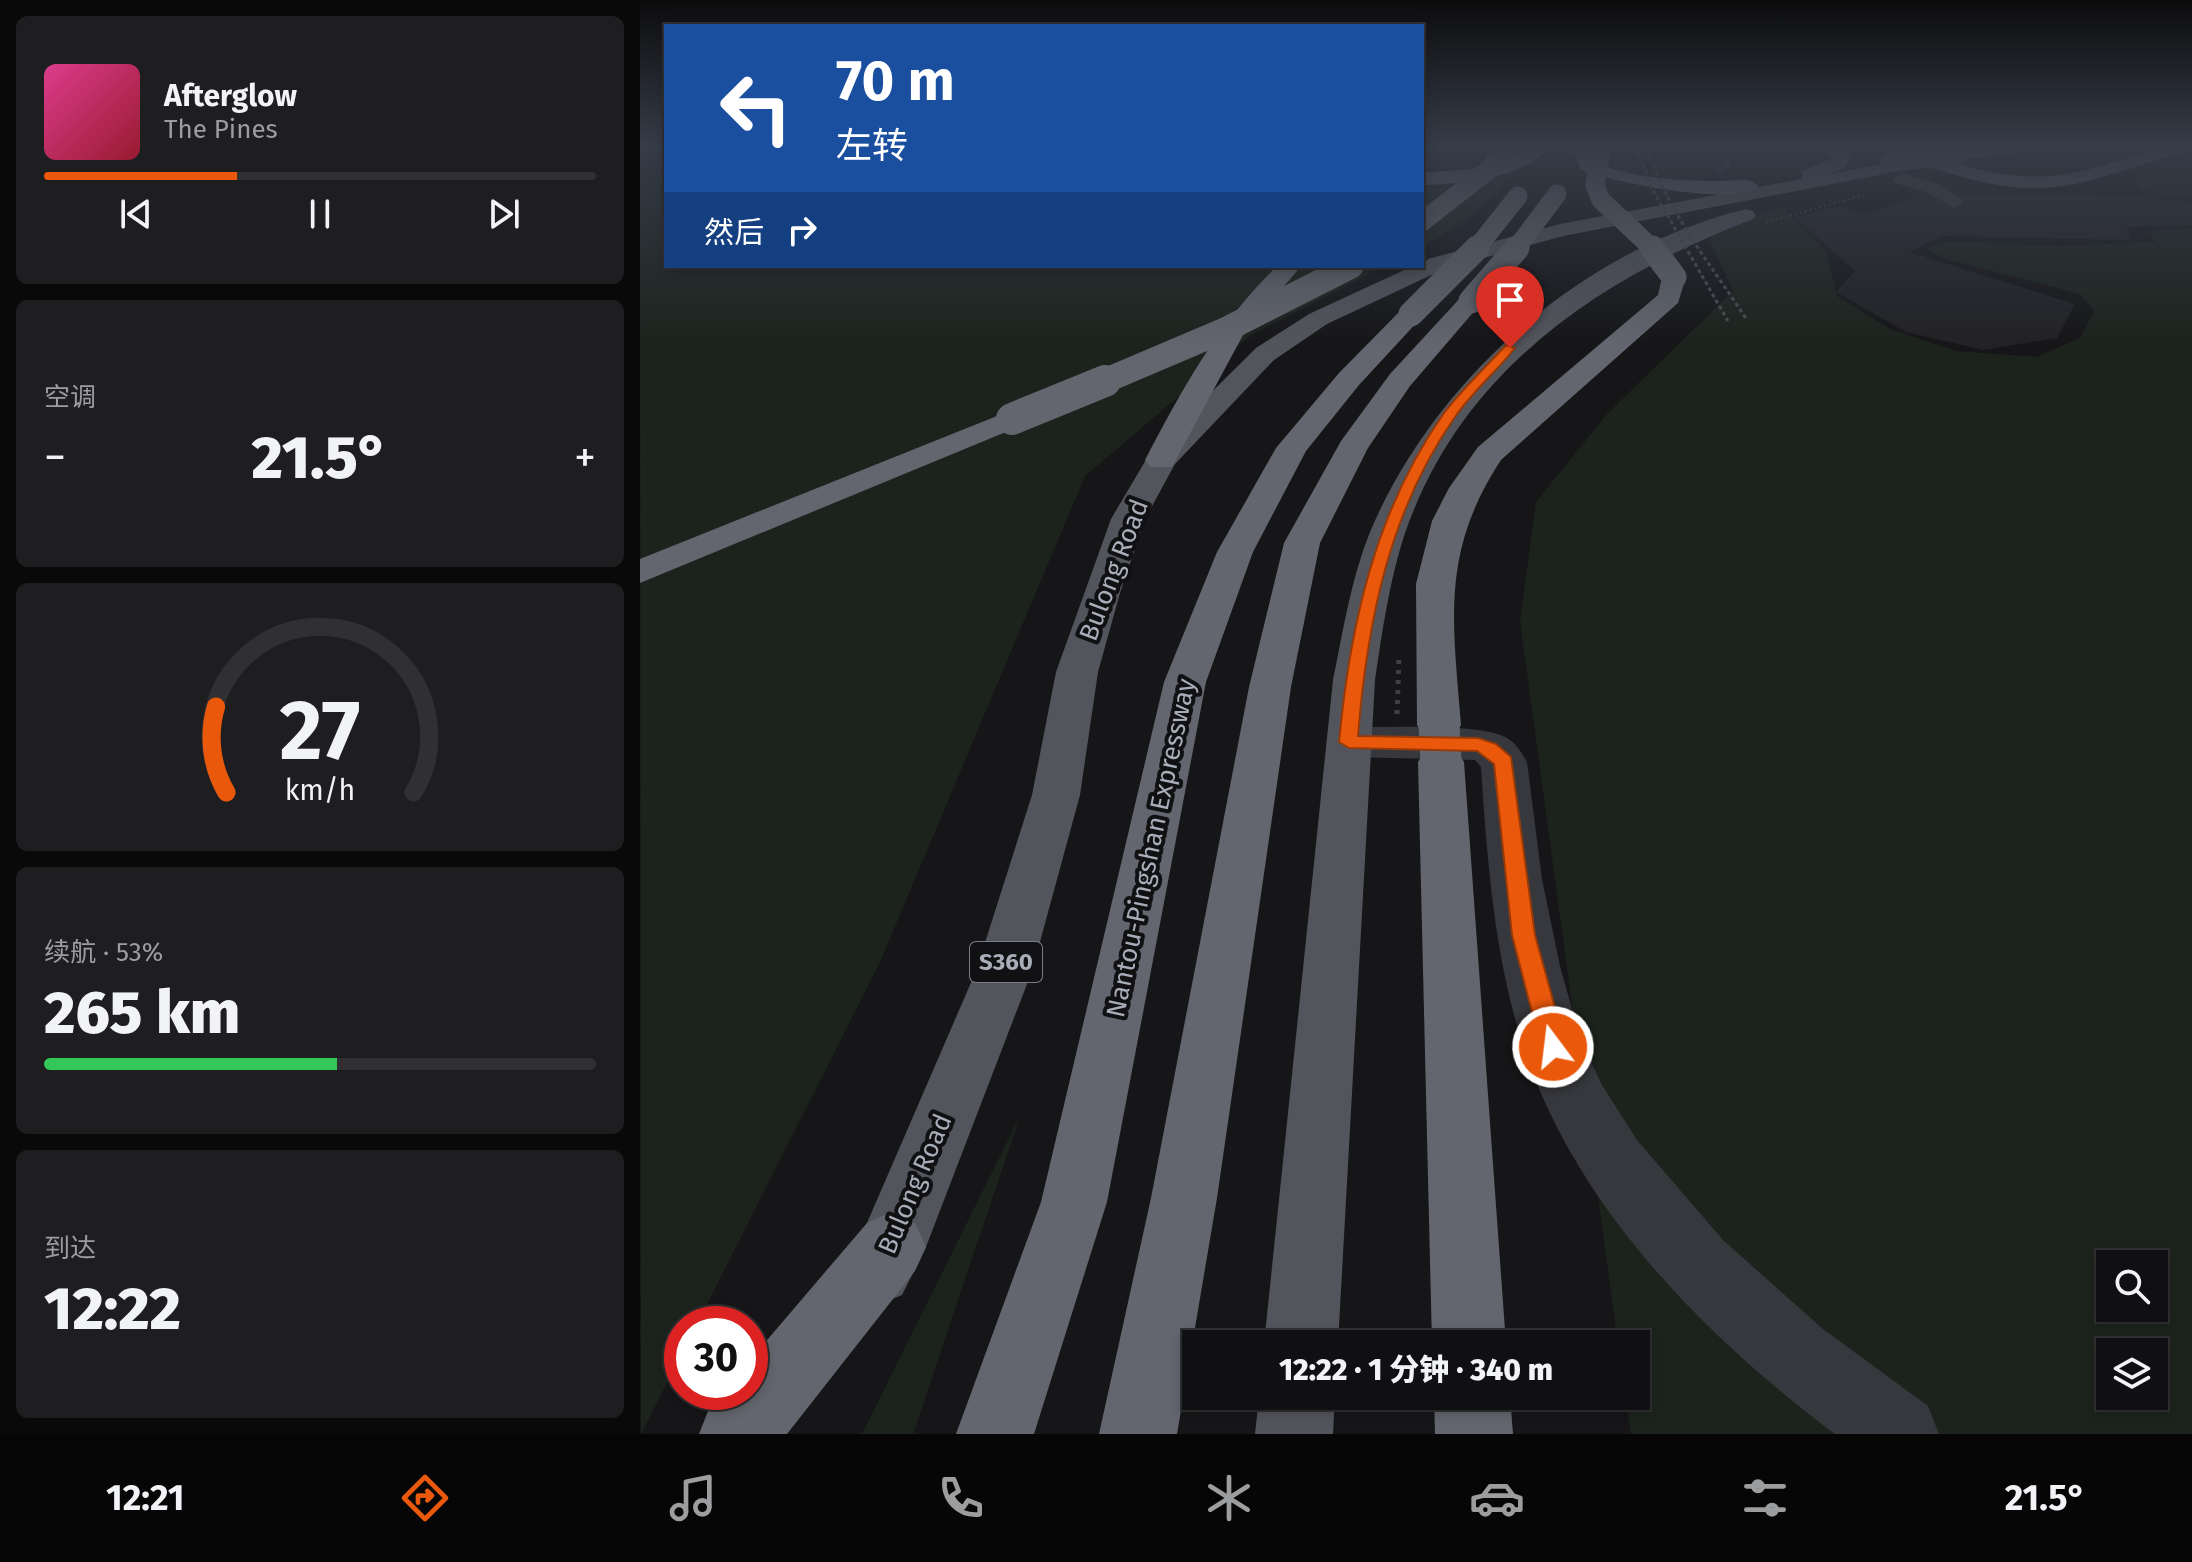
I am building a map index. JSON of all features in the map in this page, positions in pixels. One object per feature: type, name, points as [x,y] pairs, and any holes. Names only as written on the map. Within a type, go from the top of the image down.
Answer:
[{"type":"highway","name":"Nantou-Pingshan Expressway","points":[[995,1434],[1074,1202],[1185,682],[1235,552],[1292,448],[1349,379],[1466,261],[1505,212]]},
{"type":"highway","points":[[1138,1434],[1184,1198],[1270,687],[1302,543],[1352,448],[1400,380],[1471,301],[1539,212]]},
{"type":"highway","points":[[1468,1330],[1433,597],[1437,553],[1457,503],[1489,454],[1669,298],[1674,277],[1663,258],[1614,212]]},
{"type":"highway","points":[[1161,460],[1207,365],[1231,329],[1288,268]]},
{"type":"highway","points":[[640,572],[1186,347],[1304,293],[1348,268]]},
{"type":"highway","points":[[738,1434],[891,1247]]},
{"type":"highway","points":[[1473,1410],[1474,1434]]},
{"type":"main road","points":[[1499,245],[1578,220],[1619,212]]},
{"type":"main road","name":"Bulong Road","points":[[773,1434],[891,1247],[1004,971],[1056,795],[1077,672],[1101,593],[1128,519],[1161,460],[1265,354],[1318,319],[1436,264],[1499,245],[1667,212]]},
{"type":"main road","name":"S360","points":[[1302,1330],[1354,680],[1370,591],[1389,531],[1416,472],[1450,414],[1490,366],[1530,329],[1571,298],[1623,267],[1681,240],[1762,212]]},
{"type":"main road","points":[[1294,1434],[1296,1410]]},
{"type":"street","points":[[1349,742],[1478,745],[1498,755],[1504,762],[1523,935],[1553,1047],[1604,1146],[1656,1219],[1767,1332],[1900,1434]]},
{"type":"shaded area","points":[[640,212],[664,212],[664,268],[1380,268],[1251,335],[1085,476],[880,962],[706,1306],[664,1306],[664,1389],[641,1434]]},
{"type":"shaded area","points":[[1424,212],[1476,212],[1474,214],[1424,245]]},
{"type":"shaded area","points":[[1767,212],[1789,212],[1826,252],[1837,296],[1890,329],[1956,351],[2036,357],[2080,338],[2094,311],[2080,294],[1942,258],[1927,248],[1947,241],[2059,246],[2155,242],[2149,231],[2192,229],[2192,1434],[1631,1434],[1627,1410],[1650,1410],[1650,1330],[1616,1330],[1520,621],[1536,502],[1608,413],[1733,291],[1705,230]]},
{"type":"shaded area","points":[[1815,212],[2192,212],[2192,225],[2127,227],[2131,240],[1942,236],[1909,252],[2075,304],[2057,338],[1983,350],[1906,332],[1836,292],[1855,271],[1794,217]]},
{"type":"shaded area","points":[[1020,1116],[913,1434],[862,1434]]},
{"type":"railway","points":[[1665,212],[1728,321]]},
{"type":"railway","points":[[1676,212],[1747,320]]},
{"type":"route","points":[[1510,348],[1490,366],[1450,414],[1416,472],[1389,531],[1370,591],[1354,680],[1349,742],[1478,745],[1490,748],[1504,762],[1512,859],[1523,935],[1553,1047]]}]
